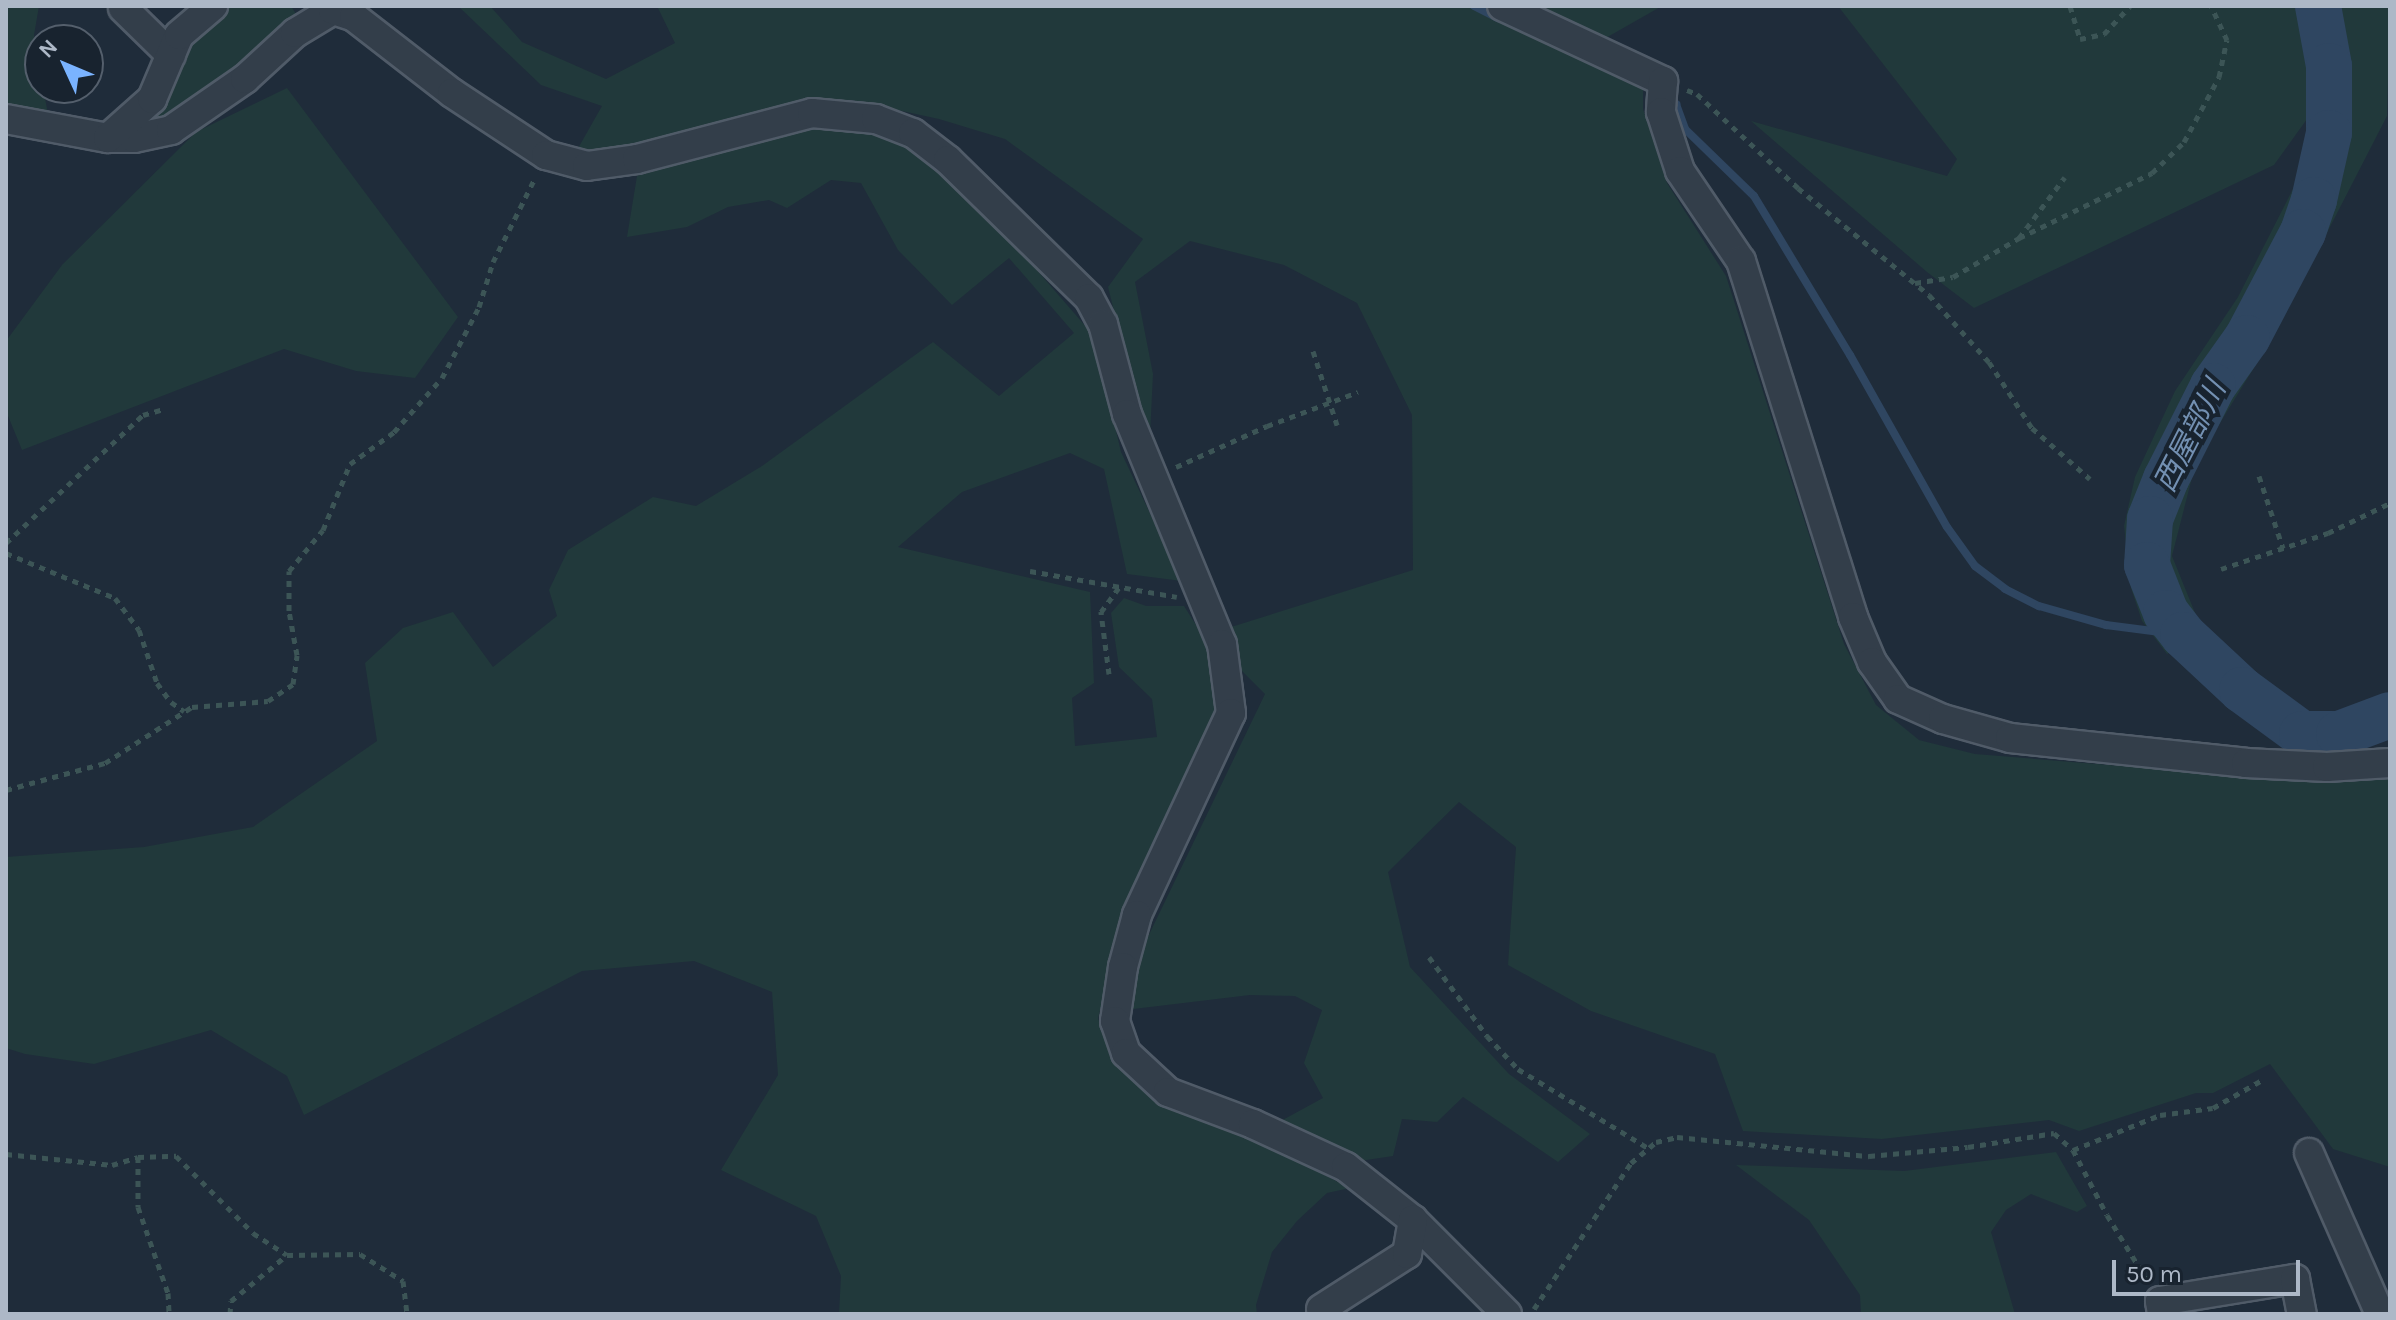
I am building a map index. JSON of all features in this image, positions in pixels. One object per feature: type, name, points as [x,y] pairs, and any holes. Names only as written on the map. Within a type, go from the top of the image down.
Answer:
[{"type":"street","points":[[108,138],[152,99],[179,35],[213,6]]},
{"type":"street","points":[[1502,6],[1663,81],[1661,112],[1680,171],[1741,261],[1853,617],[1872,662],[1898,699],[1943,719],[2010,738],[2246,763],[2327,767],[2390,763]]},
{"type":"street","points":[[123,8],[171,55]]},
{"type":"street","points":[[6,119],[108,138],[134,138],[171,130],[245,79],[295,33],[333,10],[354,17],[452,93],[546,155],[587,166],[637,159],[812,113],[876,119],[913,133],[948,160],[1089,298],[1103,324],[1127,414],[1222,644],[1231,713],[1137,915],[1115,1021],[1126,1053],[1168,1092],[1253,1124],[1346,1167],[1413,1220],[1507,1314]]},
{"type":"street","points":[[2309,1153],[2380,1314]]},
{"type":"street","points":[[1321,1309],[1407,1254],[1413,1220]]},
{"type":"street","points":[[2161,1308],[2295,1279],[2302,1314]]},
{"type":"path","points":[[2070,6],[2080,39],[2104,34],[2130,6]]},
{"type":"path","points":[[1914,283],[1953,277],[2019,238],[2152,173],[2184,142],[2219,77],[2227,40],[2211,6]]},
{"type":"path","points":[[1663,81],[1697,94],[1798,188],[1929,295],[1989,362],[2032,428],[2090,479]]},
{"type":"path","points":[[6,790],[105,763],[192,707],[268,701],[293,684],[297,655],[289,611],[289,571],[323,530],[350,464],[394,432],[442,378],[479,307],[493,262],[546,155]]},
{"type":"path","points":[[2019,238],[2065,177]]},
{"type":"path","points":[[1313,351],[1337,425]]},
{"type":"path","points":[[1153,477],[1267,426],[1358,392]]},
{"type":"path","points":[[6,543],[143,415],[164,409]]},
{"type":"path","points":[[2259,476],[2283,548]]},
{"type":"path","points":[[2221,569],[2328,533],[2390,503]]},
{"type":"path","points":[[6,553],[115,598],[139,630],[157,683],[171,702],[184,711]]},
{"type":"path","points":[[1030,571],[1176,597],[1201,593]]},
{"type":"path","points":[[1109,674],[1101,612],[1119,587]]},
{"type":"path","points":[[1429,957],[1487,1036],[1518,1069],[1648,1148]]},
{"type":"path","points":[[2073,1150],[2160,1115],[2213,1108],[2262,1080]]},
{"type":"path","points":[[1534,1314],[1534,1304],[1631,1163],[1656,1142],[1677,1137],[1869,1156],[1968,1147],[2054,1133],[2073,1150],[2161,1308]]},
{"type":"path","points":[[6,1154],[112,1165],[138,1157],[176,1156],[253,1233],[287,1255],[360,1254],[403,1281],[407,1314]]},
{"type":"path","points":[[138,1157],[138,1207],[168,1293],[169,1314]]},
{"type":"path","points":[[230,1314],[231,1301],[287,1255]]},
{"type":"green space","points":[[6,6],[39,6],[36,24],[24,24],[24,104],[46,104],[49,119],[6,107]]},
{"type":"green space","points":[[229,6],[291,6],[301,22],[174,120],[126,132],[187,43]]},
{"type":"green space","points":[[458,6],[490,6],[522,42],[606,79],[675,43],[657,6],[1486,6],[1643,82],[1643,109],[1667,183],[1726,276],[1844,644],[1876,705],[1919,740],[1975,754],[2267,778],[2390,779],[2390,1167],[2333,1149],[2270,1064],[2213,1093],[2196,1093],[2079,1131],[2049,1120],[1882,1139],[1743,1131],[1715,1054],[1591,1011],[1508,965],[1516,847],[1459,802],[1388,872],[1410,967],[1509,1074],[1590,1134],[1558,1162],[1463,1097],[1437,1122],[1402,1119],[1393,1156],[1353,1162],[1279,1122],[1323,1098],[1304,1063],[1322,1010],[1295,996],[1250,995],[1125,1010],[1144,945],[1265,694],[1240,669],[1228,628],[1413,570],[1412,415],[1357,303],[1284,265],[1190,241],[1135,282],[1153,374],[1150,436],[1132,383],[1108,287],[1143,239],[1005,139],[939,119],[851,100],[777,109],[634,147],[577,150],[602,106],[541,85]]},
{"type":"green space","points":[[1529,6],[1662,6],[1604,39]]},
{"type":"green space","points":[[1838,6],[2390,6],[2387,116],[2276,332],[2196,462],[2172,556],[2204,635],[2167,654],[2142,621],[2131,588],[2124,526],[2135,477],[2175,391],[2238,297],[2298,179],[2315,108],[2274,165],[1974,308],[1927,272],[1751,121],[1947,176],[1957,159]]},
{"type":"green space","points":[[287,88],[458,317],[415,378],[356,371],[284,349],[22,450],[6,411],[6,341],[62,265],[196,132]]},
{"type":"green space","points":[[807,126],[870,128],[913,144],[996,223],[1094,336],[1121,452],[1182,581],[1127,574],[1104,469],[1070,453],[962,492],[898,547],[1090,592],[1094,683],[1072,698],[1075,746],[1157,737],[1152,699],[1119,667],[1111,613],[1124,598],[1146,606],[1184,606],[1212,650],[1217,715],[1128,908],[1098,1018],[1110,1056],[1158,1096],[1221,1122],[1350,1188],[1327,1193],[1297,1221],[1272,1252],[1256,1305],[1257,1314],[839,1314],[841,1276],[816,1216],[721,1170],[778,1075],[772,992],[694,961],[582,971],[304,1115],[287,1076],[211,1030],[94,1064],[25,1054],[6,1048],[6,857],[144,847],[253,827],[377,741],[365,663],[403,628],[453,612],[493,667],[557,616],[549,590],[568,550],[653,497],[696,506],[762,466],[933,342],[999,396],[1074,333],[1009,258],[952,305],[898,250],[861,183],[831,180],[787,208],[769,200],[728,207],[687,227],[627,237],[637,176]]},
{"type":"green space","points":[[2056,1152],[2087,1206],[2077,1212],[2031,1194],[2006,1210],[1991,1232],[2015,1314],[1861,1314],[1860,1295],[1809,1220],[1736,1165],[1904,1171]]},
{"type":"waterway","points":[[1474,6],[1498,18]]},
{"type":"waterway","name":"西屋部川","points":[[2318,6],[2329,66],[2329,133],[2314,200],[2303,232],[2247,338],[2213,386],[2166,479],[2150,519],[2147,565],[2166,613],[2183,635],[2242,690],[2302,734],[2339,734],[2390,715]]},
{"type":"waterway","points":[[1668,101],[1676,104],[1685,129],[1754,196],[1850,355],[1947,527],[1975,566],[2005,589],[2039,606],[2106,625],[2183,635]]}]
